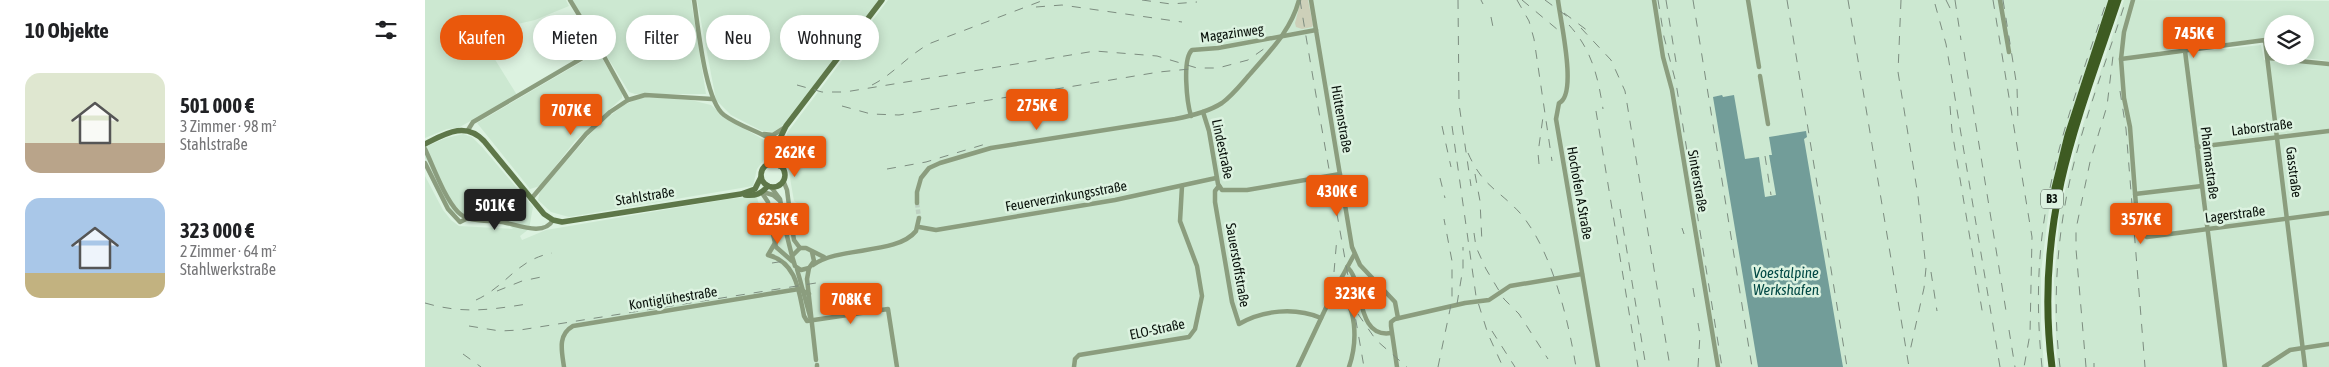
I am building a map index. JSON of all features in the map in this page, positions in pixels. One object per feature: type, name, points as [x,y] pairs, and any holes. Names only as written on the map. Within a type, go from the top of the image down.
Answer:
[{"type":"main road","name":"B3","points":[[2052,367],[2048,294],[2054,220],[2068,156],[2112,0]]},
{"type":"main road","name":"B3","points":[[2047,367],[2043,294],[2051,209],[2069,135],[2102,39],[2118,0]]},
{"type":"street","points":[[570,0],[579,15]]},
{"type":"street","points":[[694,0],[712,99],[716,106],[725,116],[779,144]]},
{"type":"street","points":[[784,222],[778,195],[761,177],[762,170],[779,144],[786,126],[882,0]]},
{"type":"street","points":[[917,203],[918,185],[923,175],[929,168],[947,160],[991,148],[1191,116],[1203,112],[1227,98],[1283,36],[1290,24],[1299,0]]},
{"type":"street","name":"Hüttenstraße","points":[[1311,0],[1354,255]]},
{"type":"street","name":"Hochofen A Straße","points":[[1558,0],[1568,85],[1564,99],[1559,103],[1556,119],[1598,367]]},
{"type":"street","name":"Sinterstraße","points":[[1654,0],[1663,57],[1672,90],[1718,367]]},
{"type":"street","points":[[1748,0],[1759,67]]},
{"type":"street","points":[[2000,0],[2009,52]]},
{"type":"street","name":"Lagerstraße","points":[[2133,0],[2124,32],[2121,59],[2124,98],[2130,127],[2138,226],[2145,236],[2329,213]]},
{"type":"street","points":[[1283,36],[1316,30]]},
{"type":"street","name":"Magazinweg","points":[[1191,116],[1187,101],[1187,76],[1188,56],[1192,50],[1218,48],[1283,36]]},
{"type":"street","name":"Gasstraße","points":[[2185,50],[2264,40]]},
{"type":"street","points":[[2121,59],[2185,50]]},
{"type":"street","name":"Pharmastraße","points":[[2185,50],[2225,367]]},
{"type":"street","points":[[468,130],[473,122],[577,60]]},
{"type":"street","points":[[606,60],[628,100]]},
{"type":"street","points":[[2314,63],[2329,64]]},
{"type":"street","name":"Gasstraße","points":[[2269,65],[2305,367]]},
{"type":"street","points":[[1760,76],[1769,124]]},
{"type":"street","points":[[531,199],[593,128],[610,112],[628,100],[645,95],[712,99]]},
{"type":"street","name":"Lindestraße","points":[[1203,112],[1209,131],[1216,178],[1223,190],[1239,191],[1340,174]]},
{"type":"street","points":[[760,134],[773,134],[786,126]]},
{"type":"street","points":[[425,144],[453,131],[468,130],[480,138],[544,214],[553,220]]},
{"type":"street","name":"Laborstraße","points":[[2197,147],[2329,131]]},
{"type":"street","points":[[779,144],[780,166],[784,173],[783,180],[787,190],[791,221]]},
{"type":"street","points":[[425,150],[452,204],[461,215],[468,218]]},
{"type":"street","name":"Stahlstraße","points":[[425,163],[451,215],[460,222],[468,218],[531,228],[548,226],[553,220],[569,221],[741,194],[752,195],[762,193]]},
{"type":"street","points":[[767,165],[774,164],[780,166]]},
{"type":"street","name":"Stahlstraße","points":[[741,194],[755,188],[761,177]]},
{"type":"street","name":"Feuerverzinkungsstraße","points":[[919,228],[936,230],[1115,200],[1216,178]]},
{"type":"street","points":[[762,193],[770,187],[779,185],[783,180]]},
{"type":"street","name":"ELO-Straße","points":[[1074,367],[1075,359],[1079,355],[1193,334],[1200,312],[1201,296],[1197,266],[1180,221],[1181,186]]},
{"type":"street","name":"Sauerstoffstraße","points":[[1219,186],[1215,192],[1215,202],[1233,309],[1239,324],[1253,317],[1293,311],[1308,313],[1321,318]]},
{"type":"street","points":[[2135,194],[2202,186]]},
{"type":"street","points":[[762,193],[773,195],[781,206]]},
{"type":"street","points":[[762,193],[769,208],[771,224]]},
{"type":"street","points":[[797,269],[804,270],[824,257],[897,243],[913,235],[919,228],[919,218]]},
{"type":"street","points":[[792,227],[794,240],[800,248]]},
{"type":"street","points":[[785,228],[791,262],[797,281],[801,289],[809,294]]},
{"type":"street","points":[[773,230],[775,243],[780,252],[797,269],[805,319],[811,322],[887,309],[897,367]]},
{"type":"street","points":[[775,243],[768,255],[791,262]]},
{"type":"street","points":[[800,248],[806,248],[824,257]]},
{"type":"street","points":[[791,262],[800,248]]},
{"type":"street","points":[[777,258],[780,252]]},
{"type":"street","points":[[812,252],[814,258],[807,279],[817,364]]},
{"type":"street","points":[[1298,367],[1335,289],[1354,255],[1371,279],[1395,302],[1398,318]]},
{"type":"street","points":[[1347,267],[1354,274],[1360,304],[1366,320],[1382,332],[1391,332]]},
{"type":"street","points":[[1397,367],[1391,322],[1398,318],[1465,303],[1489,300],[1510,286],[1582,274]]},
{"type":"street","name":"Kontiglühestraße","points":[[564,367],[561,344],[566,331],[573,326],[801,289]]},
{"type":"street","points":[[1335,289],[1346,298],[1353,321],[1353,350],[1349,367]]},
{"type":"street","points":[[2264,367],[2285,352],[2329,344]]},
{"type":"shaded area","points":[[425,0],[566,0],[569,6],[547,15],[533,15],[533,20],[523,23],[523,15],[440,15],[440,60],[495,60],[517,95],[458,128],[447,129],[425,138]]},
{"type":"shaded area","points":[[572,0],[691,0],[693,15],[626,15],[626,60],[696,60],[696,31],[706,94],[635,94],[629,92],[609,60],[616,60],[616,15],[581,15]]},
{"type":"shaded area","points":[[697,0],[879,0],[868,15],[780,15],[780,60],[833,60],[784,125],[773,132],[762,131],[731,115],[716,100],[708,60],[770,60],[770,15],[706,15],[706,47]]},
{"type":"shaded area","points":[[888,0],[2111,0],[2055,173],[2051,194],[2041,271],[2041,323],[2044,367],[425,367],[425,176],[443,210],[459,226],[513,229],[509,225],[462,217],[451,211],[425,158],[425,147],[446,138],[463,134],[472,137],[533,207],[529,229],[520,236],[522,240],[546,230],[728,199],[757,196],[758,202],[765,208],[769,224],[775,223],[774,217],[780,216],[782,222],[797,220],[799,213],[797,203],[794,201],[789,172],[784,158],[787,133],[842,60],[879,60],[879,15],[877,15]]},
{"type":"shaded area","points":[[1301,0],[1308,0],[1312,27],[1302,29],[1296,27],[1295,23]]},
{"type":"shaded area","points":[[2124,0],[2329,1],[2329,61],[2314,59],[2314,15],[2264,15],[2264,41],[2258,39],[2225,43],[2220,40],[2214,40],[2208,45],[2158,51],[2160,56],[2261,45],[2264,65],[2329,66],[2329,367],[2057,367],[2054,281],[2060,211],[2077,143]]},
{"type":"shaded area","points":[[585,60],[603,60],[622,92],[622,98],[575,141],[540,186],[530,189],[477,123]]},
{"type":"shaded area","points":[[642,97],[691,100],[711,105],[727,119],[768,142],[771,147],[769,153],[757,169],[753,186],[569,217],[551,212],[538,200],[540,191],[598,125],[624,105]]},
{"type":"water","name":"Voestalpine Werkshafen","points":[[1722,95],[1723,97],[1734,95],[1745,159],[1759,157],[1765,197],[1776,195],[1769,155],[1772,155],[1769,137],[1806,131],[1807,137],[1804,139],[1843,367],[1758,367],[1713,97]]},
{"type":"tunnel","points":[[917,203],[919,218]]},
{"type":"railway","points":[[872,85],[931,43],[1044,0]]},
{"type":"railway","points":[[1142,0],[1171,4],[1197,2]]},
{"type":"railway","points":[[1300,0],[1364,367]]},
{"type":"railway","points":[[1458,0],[1459,104],[1471,186]]},
{"type":"railway","points":[[1481,0],[1483,4]]},
{"type":"railway","points":[[1517,0],[1529,21],[1534,39],[1552,161]]},
{"type":"railway","points":[[1522,0],[1558,30]]},
{"type":"railway","points":[[1545,0],[1568,17]]},
{"type":"railway","points":[[1658,0],[1664,37],[1676,83],[1722,367]]},
{"type":"railway","points":[[1666,0],[1676,62]]},
{"type":"railway","points":[[1693,0],[1752,367]]},
{"type":"railway","points":[[1787,0],[1847,367]]},
{"type":"railway","points":[[1848,0],[1909,367]]},
{"type":"railway","points":[[1901,0],[1898,72],[1918,196],[1926,268],[1924,288],[1910,351]]},
{"type":"railway","points":[[1946,0],[1954,16]]},
{"type":"railway","points":[[1955,0],[1961,40]]},
{"type":"railway","points":[[1993,0],[2032,237],[2030,334],[2024,367]]},
{"type":"railway","points":[[2003,0],[2017,87],[2018,122]]},
{"type":"railway","points":[[2042,367],[2038,301],[2045,214],[2054,168],[2107,0]]},
{"type":"railway","points":[[2060,367],[2056,318],[2057,268],[2067,195],[2097,85],[2126,0]]},
{"type":"railway","points":[[1935,4],[1946,44],[2000,367]]},
{"type":"railway","points":[[1036,7],[1062,5],[1182,22]]},
{"type":"railway","points":[[1564,13],[1588,31]]},
{"type":"railway","points":[[1491,17],[1494,32]]},
{"type":"railway","points":[[1569,25],[1589,54],[1599,86],[1603,109]]},
{"type":"railway","points":[[1581,28],[1611,60],[1625,91],[1670,367]]},
{"type":"railway","points":[[797,85],[822,92],[845,92],[1095,51],[1157,56],[1197,68],[1218,68],[1248,60],[1268,46]]},
{"type":"railway","points":[[1964,52],[2007,317]]},
{"type":"railway","points":[[2086,367],[2076,229],[2090,162],[2107,106],[2113,56]]},
{"type":"railway","points":[[842,106],[871,114],[899,115],[1159,72],[1190,69]]},
{"type":"railway","points":[[2120,91],[2126,129],[2145,367]]},
{"type":"railway","points":[[1950,106],[1952,131],[1983,316]]},
{"type":"railway","points":[[1596,111],[1638,367]]},
{"type":"railway","points":[[1539,164],[1538,153],[1543,117]]},
{"type":"railway","points":[[1442,126],[1451,167]]},
{"type":"railway","points":[[1452,126],[1476,296],[1488,334],[1503,367]]},
{"type":"railway","points":[[887,169],[926,162],[989,143]]},
{"type":"railway","points":[[1468,153],[1485,181],[1520,213],[1541,246],[1557,286],[1576,367]]},
{"type":"railway","points":[[1765,156],[1771,195]]},
{"type":"railway","points":[[1475,174],[1480,201],[1482,243]]},
{"type":"railway","points":[[1440,178],[1445,198]]},
{"type":"railway","points":[[1620,209],[1646,367]]},
{"type":"railway","points":[[1438,367],[1452,300],[1452,261],[1444,219]]},
{"type":"railway","points":[[1682,228],[1684,234]]},
{"type":"railway","points":[[1474,233],[1476,247],[1486,269],[1504,299],[1519,314],[1548,359]]},
{"type":"railway","points":[[1334,272],[1337,237]]},
{"type":"railway","points":[[1457,304],[1463,268],[1463,247]]},
{"type":"railway","points":[[476,300],[496,288],[529,261],[552,253]]},
{"type":"railway","points":[[772,263],[785,261]]},
{"type":"railway","points":[[1931,272],[1937,311]]},
{"type":"railway","points":[[497,291],[522,281],[546,276]]},
{"type":"railway","points":[[469,326],[500,331],[520,330],[816,283]]},
{"type":"railway","points":[[1693,288],[1695,300]]},
{"type":"railway","points":[[425,303],[464,310],[527,304]]},
{"type":"railway","points":[[1358,314],[1376,340],[1407,367]]},
{"type":"railway","points":[[1698,323],[1700,335],[1698,367]]},
{"type":"railway","points":[[2009,330],[2015,367]]},
{"type":"railway","points":[[1492,331],[1515,367]]},
{"type":"railway","points":[[463,354],[481,367]]}]
